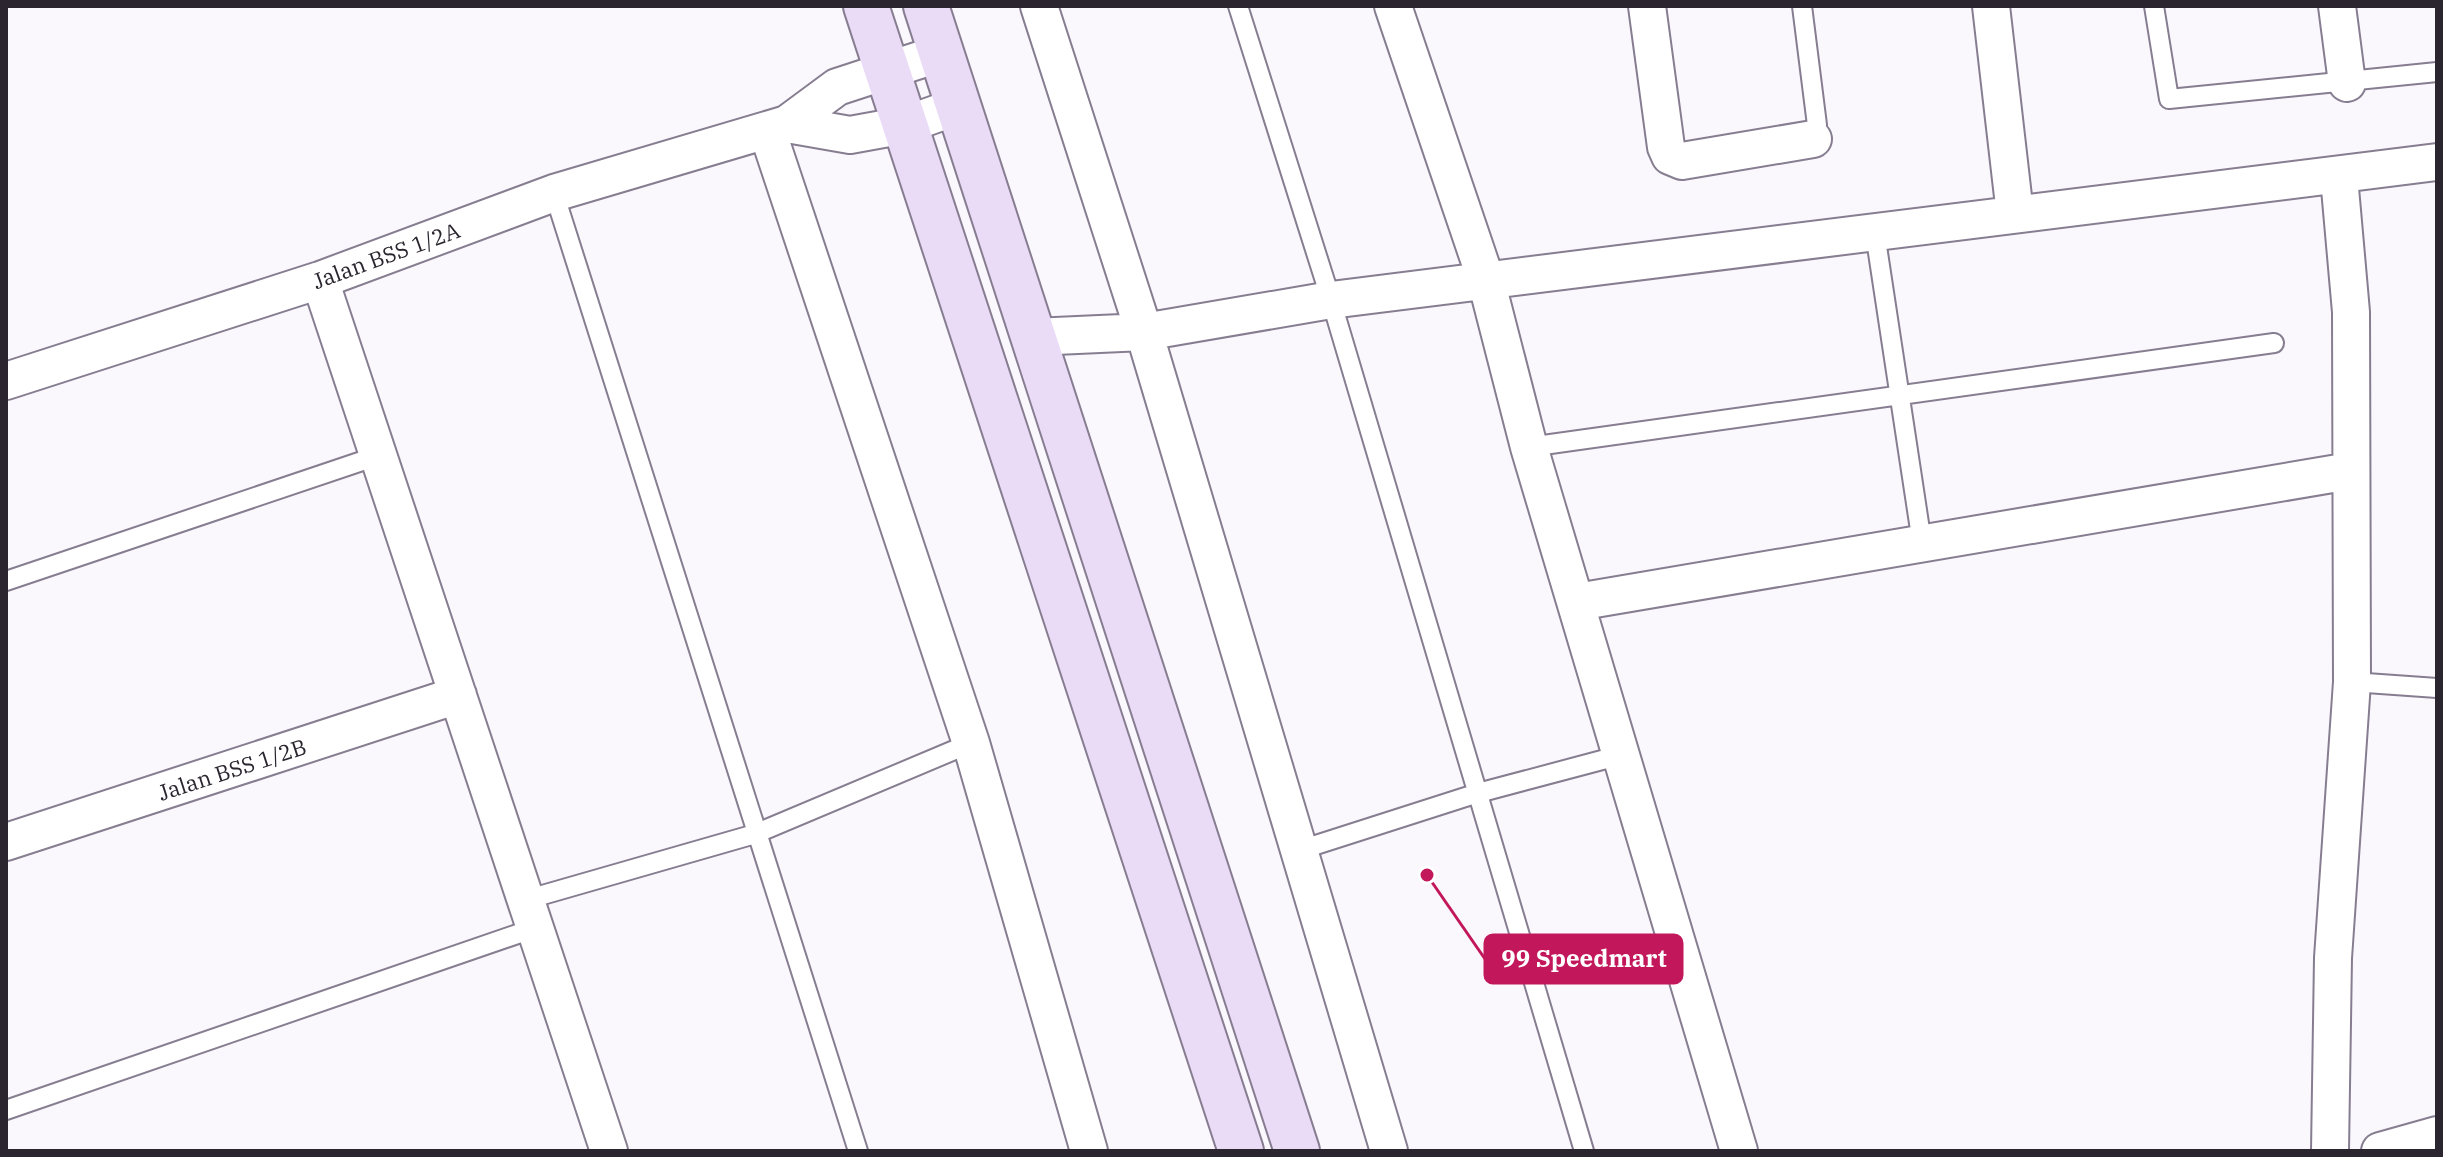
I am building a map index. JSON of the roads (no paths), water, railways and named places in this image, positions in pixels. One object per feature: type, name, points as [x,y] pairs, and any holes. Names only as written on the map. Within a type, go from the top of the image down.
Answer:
[{"type":"street","points":[[866,6],[1241,1151]]},
{"type":"street","points":[[926,6],[1297,1151]]},
{"type":"street","points":[[1039,6],[1144,332],[1389,1151]]},
{"type":"street","points":[[1393,6],[1486,280],[1529,447],[1739,1151]]},
{"type":"street","points":[[1647,6],[1666,147],[1670,156],[1682,161],[1813,139]]},
{"type":"street","points":[[1991,6],[2015,214]]},
{"type":"street","points":[[2337,6],[2347,83]]},
{"type":"street","points":[[777,127],[837,87],[941,53]]},
{"type":"street","points":[[777,127],[850,135],[905,125],[958,106]]},
{"type":"street","points":[[777,127],[971,743],[1089,1151]]},
{"type":"street","name":"Jalan BSS 1/2A","points":[[6,381],[320,280],[554,193],[777,127]]},
{"type":"street","points":[[1033,337],[1144,332],[1331,300],[2015,214],[2339,177],[2437,162]]},
{"type":"street","points":[[2330,1151],[2333,958],[2352,682],[2351,312],[2339,177]]},
{"type":"street","points":[[320,280],[609,1151]]},
{"type":"street","points":[[1577,602],[2350,471]]},
{"type":"street","name":"Jalan BSS 1/2B","points":[[6,842],[458,695]]},
{"type":"street","points":[[2380,1151],[2437,1135]]},
{"type":"lane","points":[[1238,6],[1331,300],[1584,1151]]},
{"type":"lane","points":[[1802,6],[1817,125],[1813,139]]},
{"type":"lane","points":[[2154,6],[2169,99],[2437,72]]},
{"type":"lane","points":[[554,193],[858,1151]]},
{"type":"lane","points":[[1875,233],[1897,395],[1922,543]]},
{"type":"lane","points":[[1529,447],[2274,343]]},
{"type":"lane","points":[[6,581],[377,456]]},
{"type":"lane","points":[[2352,682],[2437,688]]},
{"type":"lane","points":[[6,1110],[530,914],[755,834],[971,743]]},
{"type":"lane","points":[[1297,851],[1478,793],[1621,755]]},
{"type":"place","name":"99 Speedmart","points":[[1427,875]]}]
